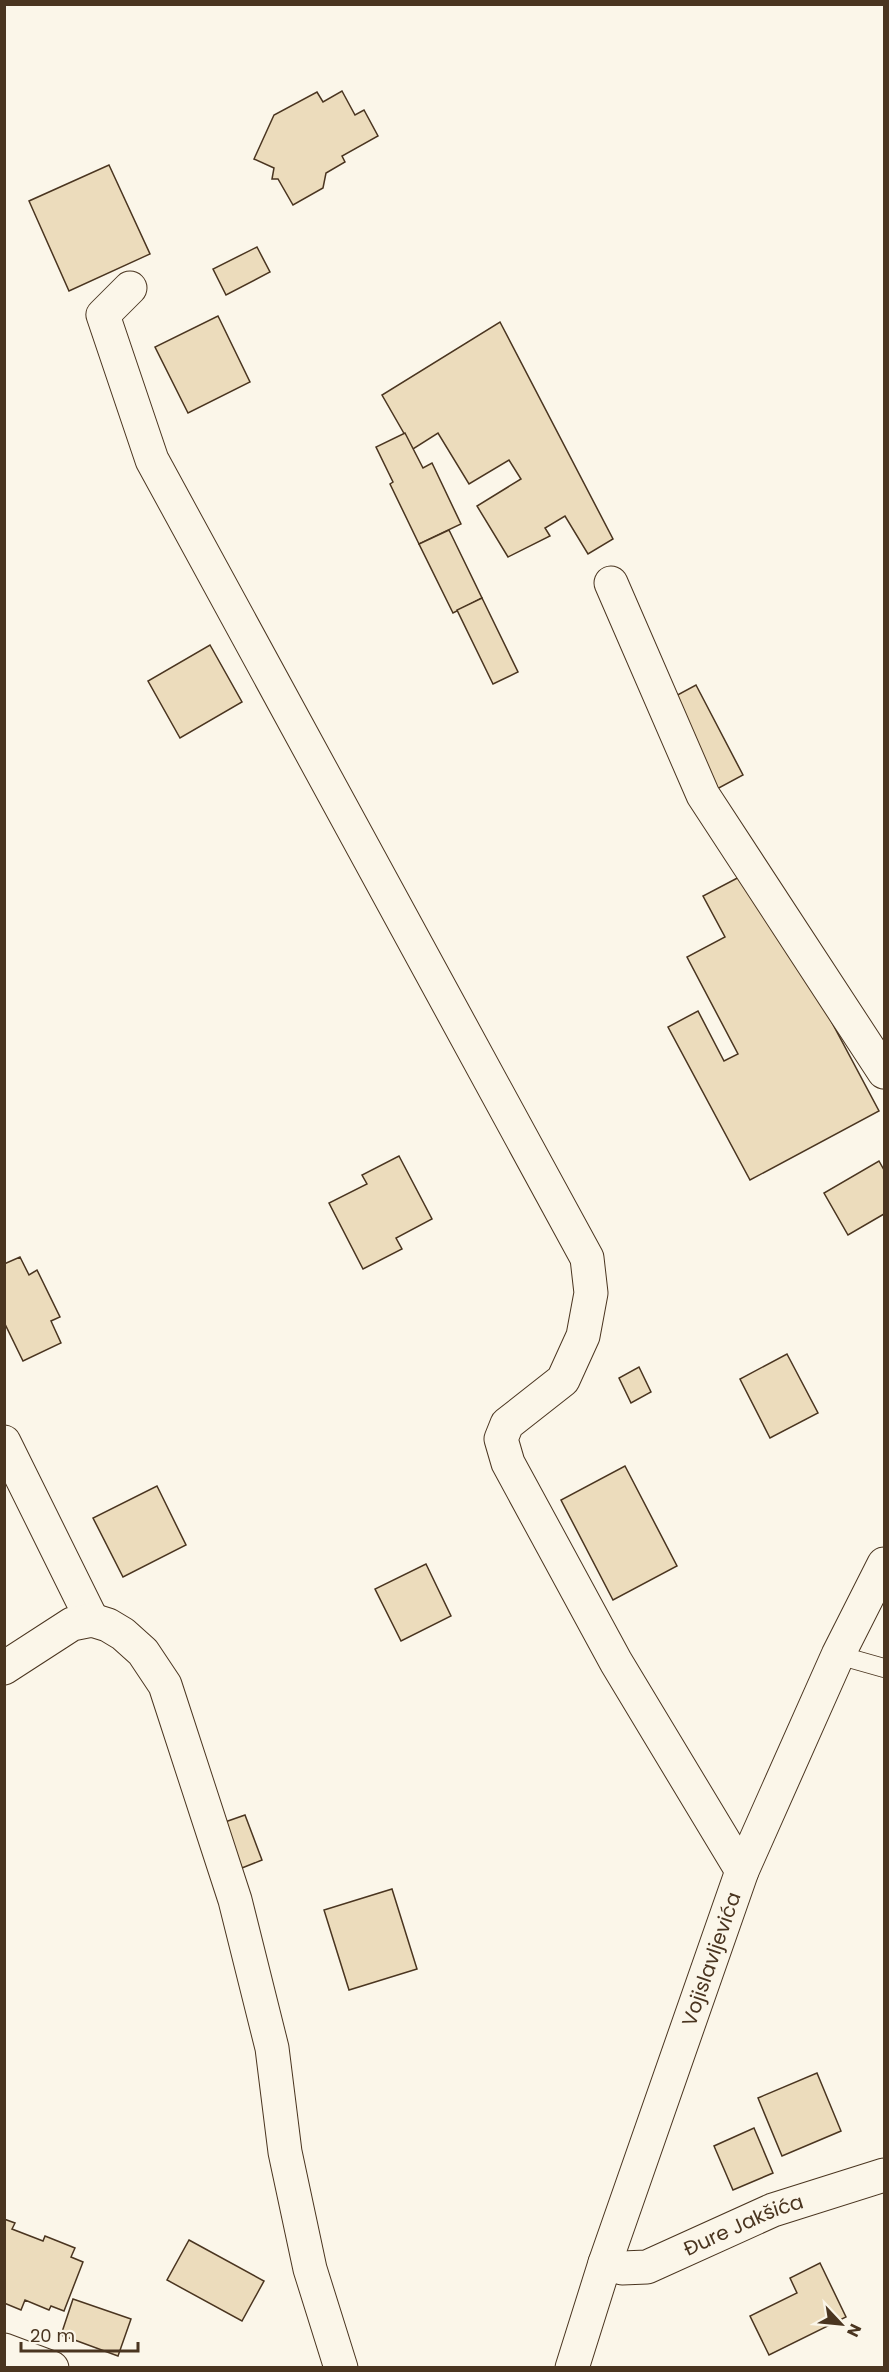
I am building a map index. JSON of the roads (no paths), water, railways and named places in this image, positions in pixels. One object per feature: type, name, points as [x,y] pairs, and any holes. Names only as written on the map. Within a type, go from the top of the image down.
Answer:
[{"type":"street","points":[[130,288],[103,315],[152,460],[587,1258],[591,1293],[583,1336],[563,1380],[507,1424],[501,1439],[508,1463],[616,1662],[742,1871]]},
{"type":"street","points":[[611,583],[704,795],[885,1072]]},
{"type":"street","points":[[4,1442],[92,1620]]},
{"type":"street","name":"Vojislavljevića","points":[[572,2367],[605,2263],[742,1871],[838,1655],[885,1564]]},
{"type":"street","points":[[4,1668],[72,1624],[92,1620],[108,1625],[130,1640],[143,1652],[165,1685],[236,1900],[272,2048],[285,2152],[310,2269],[341,2367]]},
{"type":"street","name":"Đure Jakšića","points":[[605,2263],[622,2268],[647,2267],[773,2210],[885,2175]]},
{"type":"street","points":[[4,2350],[52,2367]]},
{"type":"lane","points":[[838,1655],[885,1668]]}]
